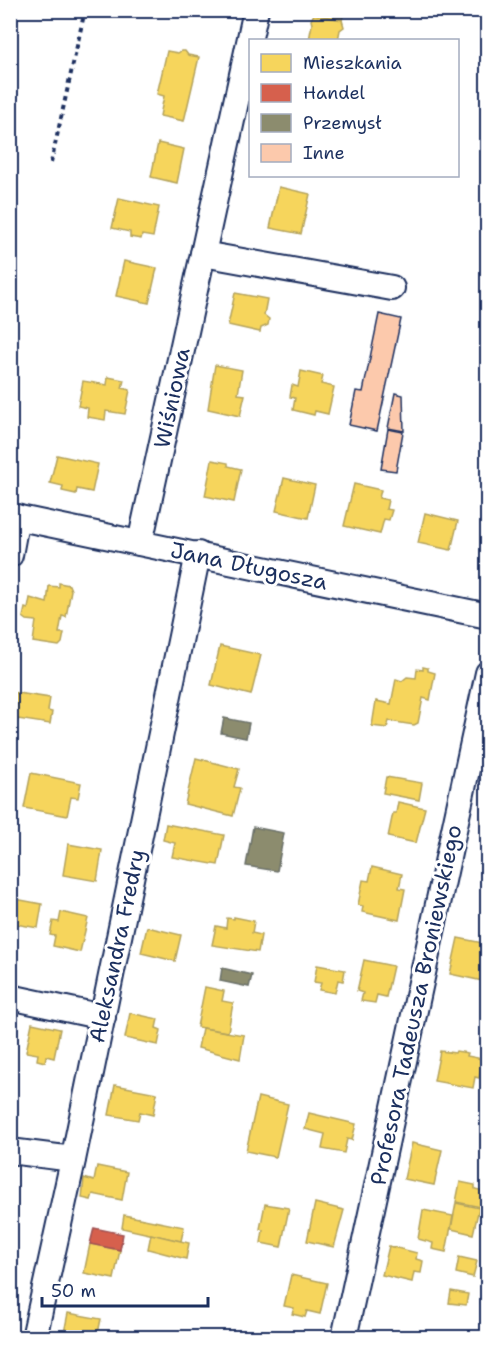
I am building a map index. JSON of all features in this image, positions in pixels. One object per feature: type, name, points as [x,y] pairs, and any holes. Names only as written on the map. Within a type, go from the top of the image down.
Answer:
[{"type":"street","name":"Wiśniowa","points":[[250,39],[256,10]]},
{"type":"street","name":"Wiśniowa","points":[[140,543],[249,42]]},
{"type":"street","points":[[203,254],[392,288]]},
{"type":"street","points":[[10,555],[14,517]]},
{"type":"street","name":"Jana Długosza","points":[[14,517],[488,616]]},
{"type":"street","name":"Aleksandra Fredry","points":[[34,1338],[103,1017],[198,554]]},
{"type":"street","name":"Profesora Tadeusza Broniewskiego","points":[[344,1338],[488,673]]},
{"type":"street","points":[[10,998],[103,1017]]},
{"type":"street","points":[[10,1151],[73,1159]]},
{"type":"path","points":[[51,163],[86,10]]},
{"type":"building: Mieszkania","points":[[315,10],[345,10],[342,20],[314,14]]},
{"type":"building: Mieszkania","points":[[314,14],[342,20],[344,27],[340,30],[338,39],[309,39],[311,20]]},
{"type":"building: Mieszkania","points":[[167,51],[178,53],[185,51],[188,55],[199,57],[184,121],[160,116],[164,96],[157,94]]},
{"type":"building: Mieszkania","points":[[158,143],[184,149],[177,183],[151,177]]},
{"type":"building: Mieszkania","points":[[279,187],[310,194],[301,234],[270,228]]},
{"type":"building: Mieszkania","points":[[119,198],[159,207],[153,237],[142,235],[141,239],[130,237],[130,232],[112,228]]},
{"type":"building: Mieszkania","points":[[124,261],[157,268],[149,303],[116,296]]},
{"type":"building: Mieszkania","points":[[235,293],[267,299],[264,315],[269,319],[268,325],[261,328],[260,332],[228,325]]},
{"type":"building: Mieszkania","points":[[215,365],[242,370],[238,394],[245,395],[240,416],[208,409]]},
{"type":"building: Mieszkania","points":[[301,371],[323,376],[321,384],[334,387],[328,414],[315,411],[314,415],[293,410],[295,398],[290,397],[292,385],[298,387]]},
{"type":"building: Mieszkania","points":[[108,377],[124,380],[122,388],[130,390],[125,414],[106,411],[105,420],[87,417],[88,408],[78,406],[83,381],[107,385]]},
{"type":"building: Mieszkania","points":[[57,455],[98,464],[92,492],[77,489],[76,494],[62,491],[63,486],[50,483]]},
{"type":"building: Mieszkania","points":[[212,460],[228,463],[228,466],[241,469],[234,502],[205,496]]},
{"type":"building: Mieszkania","points":[[284,478],[315,485],[308,518],[276,511]]},
{"type":"building: Mieszkania","points":[[354,484],[381,490],[379,498],[388,500],[386,509],[392,510],[389,520],[384,519],[380,534],[344,526]]},
{"type":"building: Mieszkania","points":[[425,513],[458,521],[451,550],[418,543]]},
{"type":"building: Mieszkania","points":[[59,583],[69,585],[71,590],[66,617],[62,616],[59,633],[64,633],[62,643],[59,646],[33,642],[36,621],[23,617],[25,608],[28,609],[30,598],[47,603],[49,586],[59,587]]},
{"type":"building: Mieszkania","points":[[220,646],[261,655],[251,695],[211,685]]},
{"type":"building: Mieszkania","points":[[423,667],[435,673],[430,700],[423,698],[418,723],[414,725],[389,721],[387,728],[372,726],[376,701],[391,704],[396,679],[402,681],[407,677],[416,678],[417,669],[423,670]]},
{"type":"building: Mieszkania","points":[[11,692],[50,698],[48,711],[52,712],[50,724],[18,719],[17,723],[10,722]]},
{"type":"building: Mieszkania","points":[[196,758],[239,769],[234,787],[240,788],[233,816],[185,804]]},
{"type":"building: Mieszkania","points":[[31,773],[81,783],[78,798],[71,797],[67,816],[24,808]]},
{"type":"building: Mieszkania","points":[[386,777],[422,783],[419,800],[383,793]]},
{"type":"building: Mieszkania","points":[[398,802],[425,808],[416,843],[388,837]]},
{"type":"building: Mieszkania","points":[[486,804],[488,804],[488,840],[481,839]]},
{"type":"building: Mieszkania","points":[[166,824],[224,835],[218,865],[172,857],[175,843],[163,840]]},
{"type":"building: Mieszkania","points":[[68,844],[102,850],[97,881],[63,875]]},
{"type":"building: Mieszkania","points":[[372,867],[402,874],[399,888],[405,889],[399,920],[362,912],[363,906],[358,905],[363,880],[369,881]]},
{"type":"building: Mieszkania","points":[[10,898],[42,904],[38,928],[10,923]]},
{"type":"building: Mieszkania","points":[[61,912],[88,918],[80,952],[53,946],[55,936],[50,935],[53,921],[59,922]]},
{"type":"building: Mieszkania","points":[[234,917],[254,921],[252,933],[261,935],[258,952],[212,945],[216,926],[226,928],[227,918],[234,919]]},
{"type":"building: Mieszkania","points":[[147,927],[181,935],[175,961],[141,953]]},
{"type":"building: Mieszkania","points":[[458,938],[488,944],[483,981],[450,974]]},
{"type":"building: Mieszkania","points":[[364,960],[393,966],[386,997],[377,995],[375,1003],[361,1001],[363,993],[357,991]]},
{"type":"building: Mieszkania","points":[[317,965],[345,970],[343,981],[338,980],[335,993],[319,990],[321,983],[314,982]]},
{"type":"building: Mieszkania","points":[[205,987],[224,991],[222,1001],[233,1003],[228,1032],[197,1027]]},
{"type":"building: Mieszkania","points":[[130,1013],[158,1019],[156,1028],[161,1030],[158,1045],[125,1038]]},
{"type":"building: Mieszkania","points":[[32,1023],[60,1029],[54,1058],[46,1056],[45,1062],[37,1060],[38,1054],[26,1052]]},
{"type":"building: Mieszkania","points":[[202,1028],[244,1035],[240,1059],[198,1048]]},
{"type":"building: Mieszkania","points":[[440,1051],[468,1053],[467,1056],[483,1059],[479,1078],[475,1077],[473,1088],[434,1081]]},
{"type":"building: Mieszkania","points":[[115,1085],[157,1093],[153,1115],[140,1112],[138,1120],[109,1115]]},
{"type":"building: Mieszkania","points":[[258,1097],[288,1104],[276,1157],[246,1151]]},
{"type":"building: Mieszkania","points":[[309,1113],[356,1124],[352,1140],[347,1139],[344,1153],[322,1149],[325,1134],[305,1129]]},
{"type":"building: Mieszkania","points":[[412,1143],[442,1150],[434,1185],[404,1179]]},
{"type":"building: Mieszkania","points":[[97,1166],[127,1172],[122,1200],[93,1194],[91,1200],[82,1198],[84,1178],[94,1181]]},
{"type":"building: Mieszkania","points":[[460,1182],[475,1185],[475,1189],[484,1191],[481,1207],[456,1202]]},
{"type":"building: Mieszkania","points":[[315,1203],[344,1210],[334,1247],[307,1241]]},
{"type":"building: Mieszkania","points":[[456,1203],[479,1208],[473,1234],[451,1229]]},
{"type":"building: Mieszkania","points":[[265,1204],[289,1208],[281,1247],[261,1243],[263,1230],[260,1229]]},
{"type":"building: Mieszkania","points":[[423,1210],[453,1216],[446,1252],[432,1249],[433,1243],[418,1239]]},
{"type":"building: Mieszkania","points":[[124,1215],[184,1227],[181,1241],[122,1228]]},
{"type":"building: Mieszkania","points":[[151,1234],[189,1243],[186,1259],[148,1249]]},
{"type":"building: Mieszkania","points":[[90,1244],[120,1250],[114,1279],[84,1273]]},
{"type":"building: Mieszkania","points":[[389,1246],[417,1253],[416,1259],[423,1261],[421,1273],[414,1272],[412,1282],[382,1275]]},
{"type":"building: Mieszkania","points":[[459,1257],[477,1261],[473,1277],[456,1273]]},
{"type":"building: Mieszkania","points":[[291,1275],[327,1283],[320,1314],[307,1311],[305,1317],[292,1314],[294,1308],[284,1306]]},
{"type":"building: Mieszkania","points":[[484,1288],[488,1288],[488,1306],[481,1304]]},
{"type":"building: Mieszkania","points":[[451,1291],[468,1294],[466,1305],[449,1303]]},
{"type":"building: Mieszkania","points":[[68,1313],[101,1319],[97,1338],[63,1338]]},
{"type":"building: Mieszkania","points":[[384,1332],[413,1337],[413,1338],[383,1338]]},
{"type":"building: Handel","points":[[94,1228],[123,1234],[120,1250],[90,1244]]},
{"type":"building: Przemysł","points":[[224,718],[249,723],[246,738],[221,733]]},
{"type":"building: Przemysł","points":[[253,827],[284,833],[277,871],[246,866]]},
{"type":"building: Przemysł","points":[[222,968],[252,975],[249,987],[220,981]]},
{"type":"building: Inne","points":[[379,314],[401,319],[377,431],[349,425],[356,391],[363,392]]},
{"type":"building: Inne","points":[[395,393],[403,395],[404,431],[388,428]]},
{"type":"building: Inne","points":[[388,429],[403,432],[396,471],[381,469]]}]
